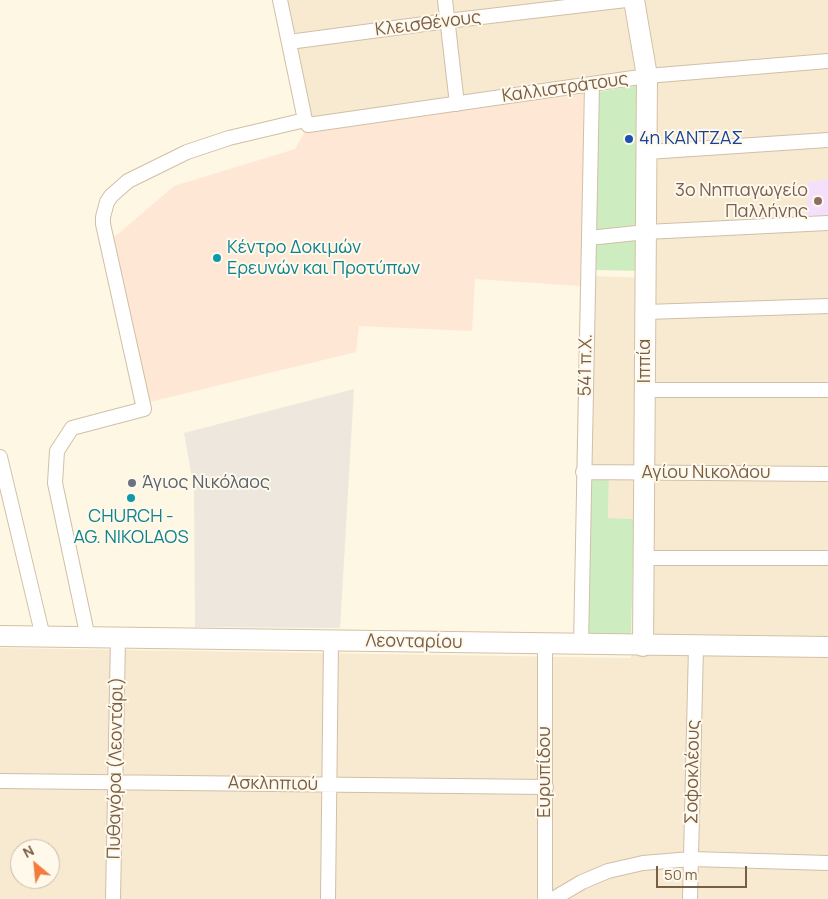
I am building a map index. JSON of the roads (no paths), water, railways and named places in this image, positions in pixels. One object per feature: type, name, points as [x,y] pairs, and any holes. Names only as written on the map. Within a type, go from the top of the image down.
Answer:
[{"type":"street","points":[[88,638],[55,483],[57,451],[72,428],[144,409],[102,224],[105,208],[111,196],[128,182],[187,152],[229,138],[305,120],[280,0]]},
{"type":"street","points":[[445,0],[457,104]]},
{"type":"street","name":"Κλεισθένους","points":[[289,42],[626,0]]},
{"type":"street","name":"Ιππία","points":[[634,0],[647,76],[643,646]]},
{"type":"street","name":"Καλλιστράτους","points":[[305,120],[308,125],[647,76],[828,61]]},
{"type":"street","name":"541 π.Χ.","points":[[581,645],[592,85]]},
{"type":"street","points":[[647,152],[828,140]]},
{"type":"street","points":[[589,238],[646,232],[828,223]]},
{"type":"street","points":[[646,312],[828,306]]},
{"type":"street","points":[[645,390],[828,390]]},
{"type":"street","points":[[0,458],[42,637]]},
{"type":"street","name":"Αγίου Νικολάου","points":[[583,472],[828,474]]},
{"type":"street","points":[[644,558],[828,558]]},
{"type":"street","name":"Λεονταρίου","points":[[0,636],[828,647]]},
{"type":"street","name":"Πυθαγόρα (Λεοντάρι)","points":[[114,899],[118,638]]},
{"type":"street","points":[[328,899],[331,641]]},
{"type":"street","name":"Ευρυπίδου","points":[[545,644],[545,899]]},
{"type":"street","name":"Σοφοκλέους","points":[[690,899],[696,646]]},
{"type":"street","name":"Ασκληπιού","points":[[0,781],[546,787]]},
{"type":"street","points":[[553,899],[582,882],[608,871],[643,863],[691,859],[828,863]]},
{"type":"place","name":"4η ΚΑΝΤΖΑΣ","points":[[629,139]]},
{"type":"place","name":"3ο Νηπιαγωγείο Παλλήνης","points":[[818,201]]},
{"type":"place","name":"Κέντρο Δοκιμών Ερευνών και Προτύπων","points":[[217,258]]},
{"type":"place","name":"Άγιος Νικόλαος","points":[[132,483]]},
{"type":"place","name":"CHURCH - AG. NIKOLAOS","points":[[131,498]]}]
